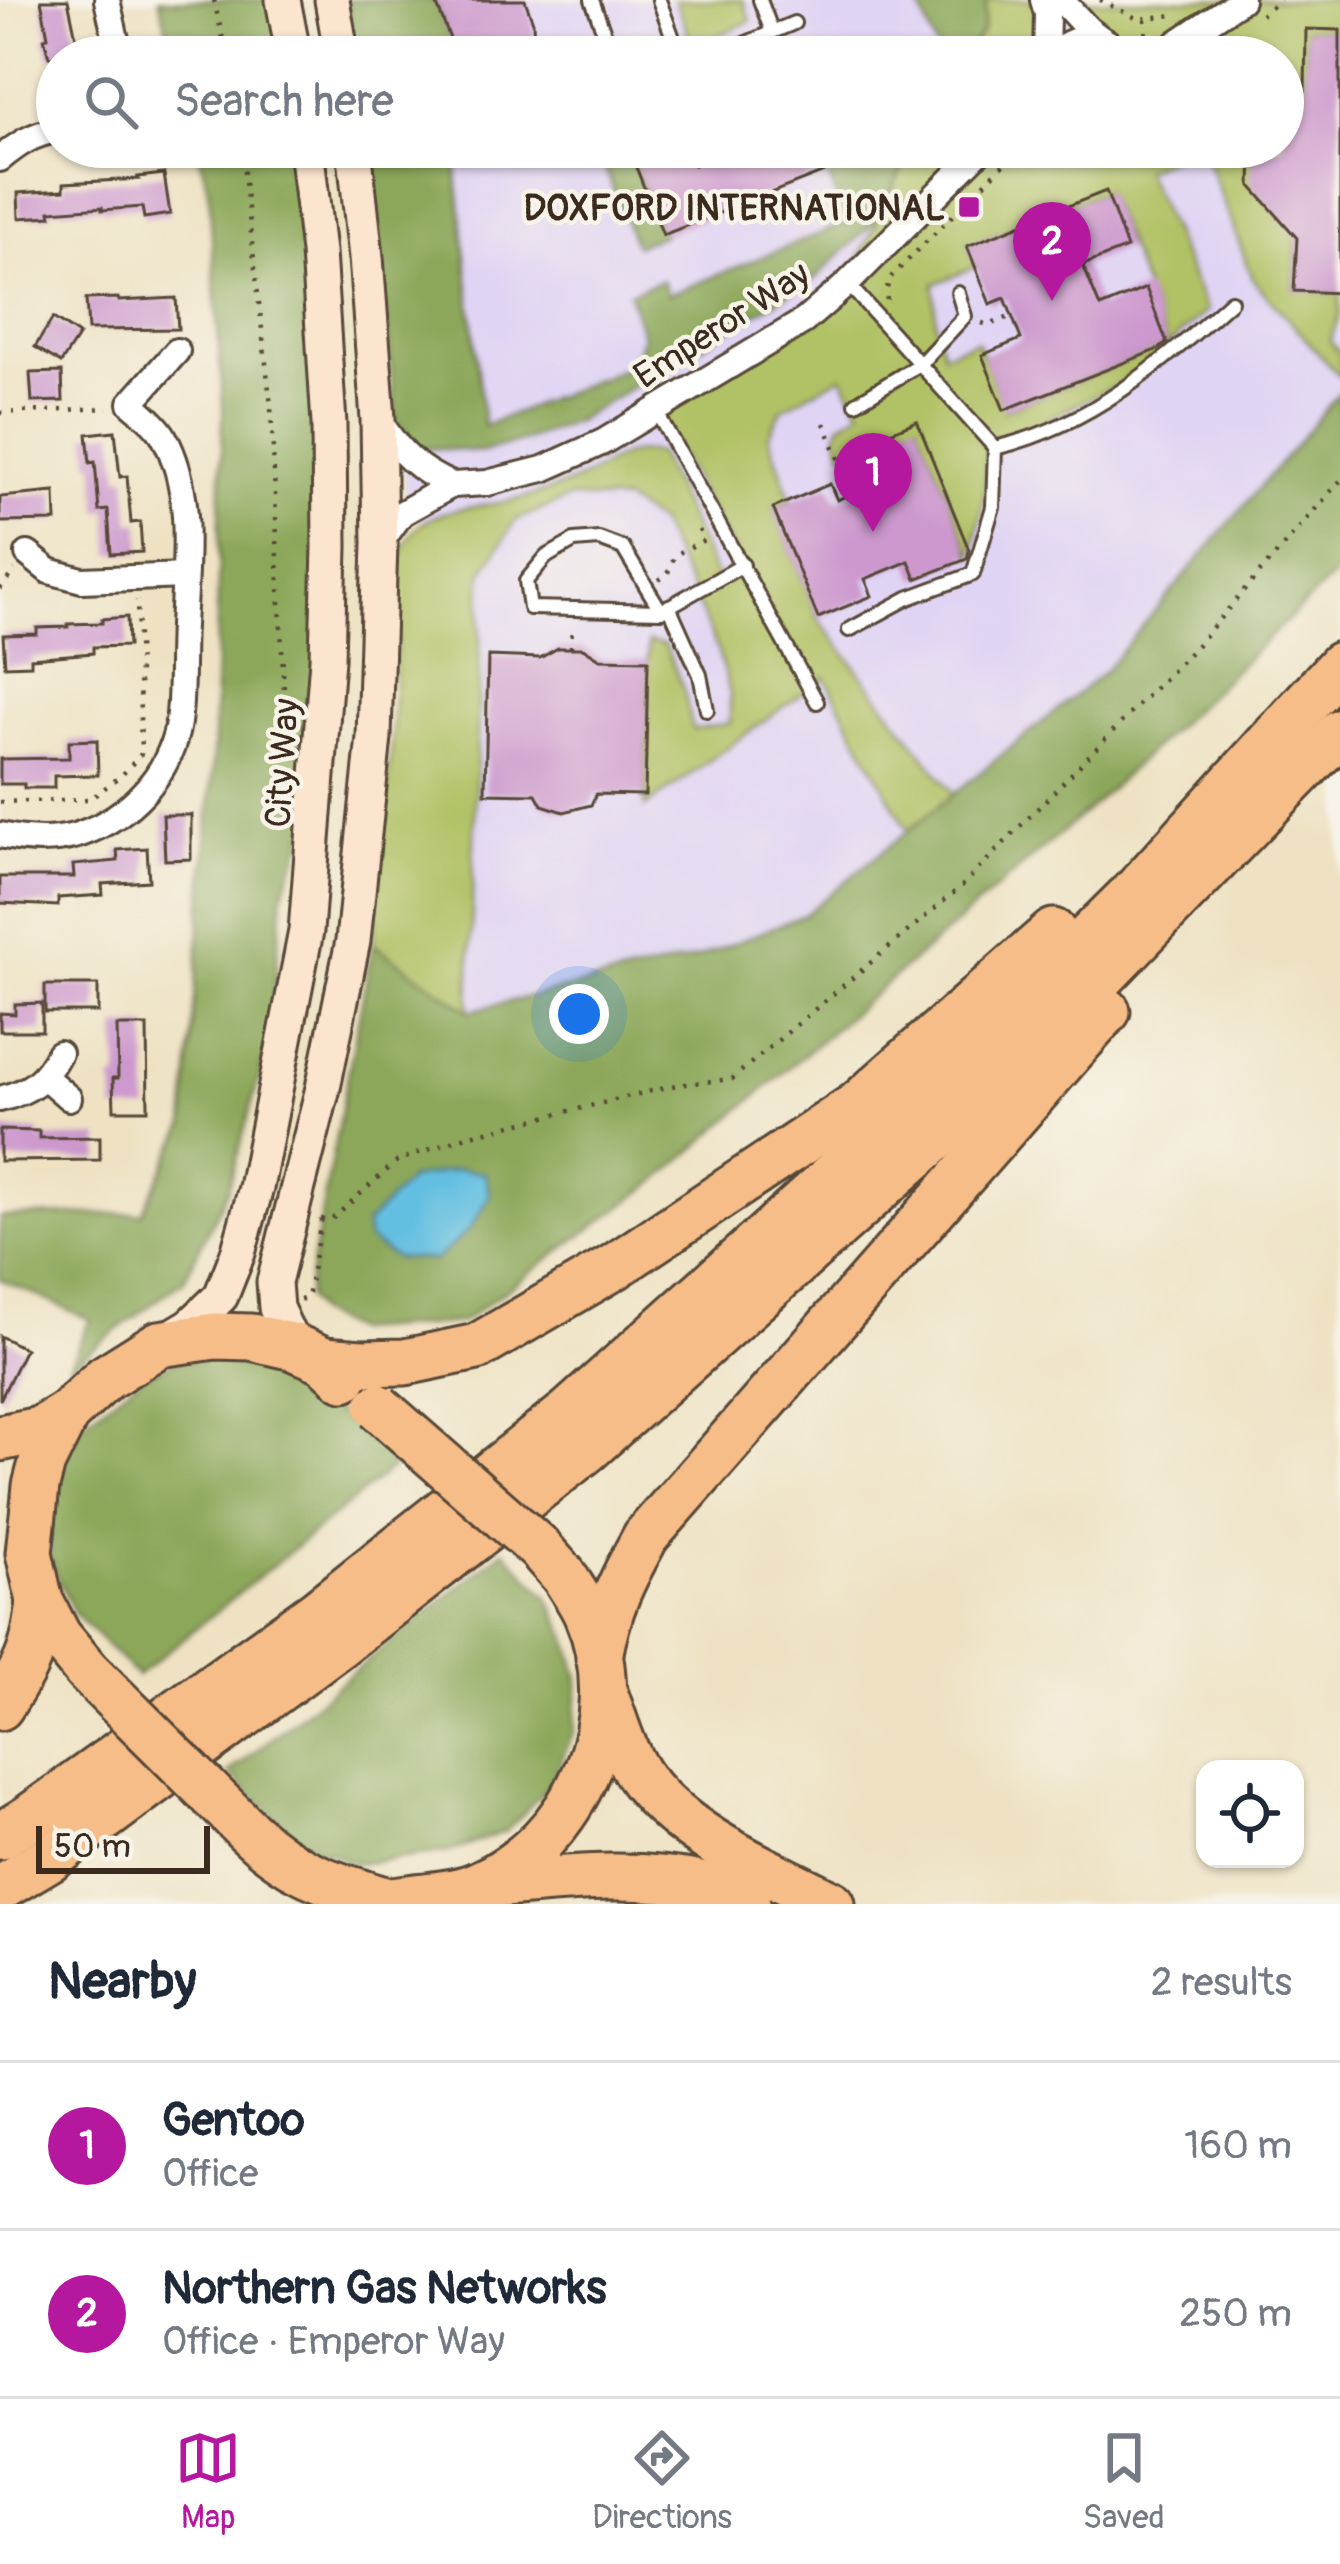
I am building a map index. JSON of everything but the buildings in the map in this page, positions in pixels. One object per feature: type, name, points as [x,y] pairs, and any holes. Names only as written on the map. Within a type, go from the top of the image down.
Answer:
[{"type":"highway","points":[[0,1438],[39,1430],[66,1414],[105,1378],[160,1344],[214,1336],[251,1337],[362,1364],[405,1362],[477,1347],[614,1267],[857,1105],[1035,949],[1340,663]]},
{"type":"highway","points":[[0,1836],[317,1612],[570,1412],[984,1040],[1137,890],[1340,663]]},
{"type":"highway","points":[[473,1887],[527,1853],[569,1807],[584,1780],[601,1720],[606,1620],[646,1536],[1051,1077],[1340,736]]},
{"type":"highway","points":[[0,1888],[50,1858],[337,1646],[588,1449],[1007,1075],[1340,736]]},
{"type":"highway","points":[[309,1353],[378,1407],[539,1548],[564,1576],[586,1613],[625,1749],[641,1778],[663,1803],[684,1823],[832,1904]]},
{"type":"highway","points":[[29,1553],[42,1463],[66,1414]]},
{"type":"highway","points":[[0,1480],[18,1515],[40,1601],[58,1636],[259,1844],[310,1876],[373,1902],[588,1877],[668,1879],[710,1887],[748,1904]]},
{"type":"highway","points":[[0,1707],[36,1641],[40,1601]]},
{"type":"main road","points":[[283,0],[290,36]]},
{"type":"main road","points":[[332,0],[338,36]]},
{"type":"main road","name":"City Way","points":[[160,1344],[191,1325],[221,1296],[238,1253],[256,1188],[306,931],[327,659],[330,547],[328,402],[308,168]]},
{"type":"main road","points":[[309,1353],[276,1308],[274,1282],[323,1088],[352,940],[374,737],[379,419],[356,168]]},
{"type":"street","points":[[107,0],[115,36]]},
{"type":"street","points":[[1043,0],[1047,36]]},
{"type":"street","points":[[1061,0],[1088,28],[1107,36]]},
{"type":"street","points":[[1166,36],[1238,2]]},
{"type":"street","points":[[0,159],[36,135]]},
{"type":"street","name":"Emperor Way","points":[[380,543],[402,513],[452,484],[487,483],[543,469],[603,442],[804,322],[963,168]]},
{"type":"street","points":[[0,836],[70,837],[103,825],[134,802],[163,770],[176,734],[183,485],[162,433],[130,403],[177,351]]},
{"type":"street","points":[[379,419],[409,460],[452,484]]},
{"type":"street","points":[[28,554],[49,571],[82,580],[184,576]]},
{"type":"street","points":[[0,1099],[46,1078],[59,1053]]},
{"type":"street","points":[[46,1078],[68,1098]]},
{"type":"lane","points":[[592,0],[605,36]]},
{"type":"lane","points":[[659,0],[672,36]]},
{"type":"lane","points":[[760,0],[772,32]]},
{"type":"lane","points":[[763,36],[794,23]]},
{"type":"lane","points":[[847,284],[995,448],[993,506],[973,574],[908,598],[849,630]]},
{"type":"lane","points":[[856,403],[920,364],[965,316],[958,293]]},
{"type":"lane","points":[[995,448],[1028,440],[1128,388],[1231,301]]},
{"type":"lane","points":[[655,410],[817,702]]},
{"type":"lane","points":[[707,710],[700,675],[665,608],[623,548],[599,539],[574,541],[546,557],[526,581],[530,608],[665,608],[742,565]]},
{"type":"path","points":[[214,0],[222,36]]},
{"type":"path","points":[[1100,0],[1138,19],[1238,2]]},
{"type":"path","points":[[1142,36],[1145,19]]},
{"type":"path","points":[[243,168],[271,407],[289,798]]},
{"type":"path","points":[[965,316],[989,325],[1012,316]]},
{"type":"path","points":[[0,413],[130,403]]},
{"type":"path","points":[[824,423],[853,493]]},
{"type":"path","points":[[321,1219],[331,1220],[397,1161],[467,1136],[676,1085],[732,1078],[963,885],[1195,646],[1340,481]]},
{"type":"path","points":[[647,586],[667,575],[675,555],[704,541],[696,523]]},
{"type":"path","points":[[0,802],[90,799],[122,776],[141,754],[137,578]]},
{"type":"shaded area","points":[[346,0],[1340,0],[1340,392],[1103,673],[804,915],[697,958],[469,1011],[373,944],[392,741],[400,563],[410,534],[424,522],[405,494],[405,468],[416,447],[396,420],[372,168],[1304,168],[1304,36],[352,36]]},
{"type":"green space","points":[[159,0],[283,0],[290,36],[168,36]]},
{"type":"green space","points":[[346,0],[435,0],[449,36],[352,36]]},
{"type":"green space","points":[[675,0],[743,0],[751,21],[716,36],[689,36]]},
{"type":"green space","points":[[917,0],[987,0],[979,36],[932,36]]},
{"type":"green space","points":[[987,0],[1043,0],[1045,36],[979,36]]},
{"type":"green space","points":[[1061,0],[1340,0],[1340,30],[1306,29],[1304,91],[1304,36],[1102,36]]},
{"type":"green space","points":[[203,168],[308,168],[318,252],[318,802],[283,893],[270,1039],[228,1189],[184,1280],[69,1366],[90,1320],[0,1279],[0,1217],[142,1213],[185,1126],[213,761],[223,409],[209,191]]},
{"type":"green space","points":[[372,168],[456,168],[484,426],[632,365],[643,336],[629,293],[662,280],[668,295],[846,223],[829,168],[902,168],[877,219],[817,277],[576,421],[483,452],[416,447],[396,420]]},
{"type":"green space","points":[[605,168],[636,168],[663,235],[635,246]]},
{"type":"green space","points":[[903,168],[1148,168],[1144,170],[1207,311],[1141,369],[1116,385],[1038,424],[1003,438],[985,438],[984,498],[972,556],[917,422],[843,452],[837,435],[840,424],[861,411],[842,376],[782,409],[769,435],[791,500],[774,508],[818,618],[954,794],[908,831],[825,677],[645,807],[648,642],[665,645],[684,691],[693,730],[730,723],[730,694],[719,655],[693,593],[658,523],[624,501],[570,498],[516,520],[482,574],[469,1011],[373,944],[403,551],[414,531],[442,513],[542,493],[624,455],[644,452],[657,453],[717,578],[741,566],[655,410],[847,284]],"holes":[[[1105,191],[1168,345],[1005,410],[977,341],[943,353],[934,284],[976,267],[968,245]]]},
{"type":"green space","points":[[1210,168],[1262,168],[1297,238],[1294,290],[1340,293],[1340,313],[1330,341],[1340,354],[1340,377],[1254,281]]},
{"type":"green space","points":[[1340,392],[1340,570],[1091,807],[661,1178],[460,1323],[353,1331],[318,1314],[307,1298],[309,1278],[373,944],[469,1011],[697,958],[804,915],[1103,673]]},
{"type":"green space","points":[[225,1359],[299,1379],[397,1464],[137,1676],[74,1613],[49,1557],[54,1487],[78,1426],[142,1376],[177,1361]]},
{"type":"green space","points":[[504,1550],[548,1597],[567,1636],[579,1679],[574,1731],[551,1784],[506,1831],[449,1852],[355,1864],[300,1841],[229,1773]]},
{"type":"water","points":[[459,1169],[485,1173],[490,1196],[471,1228],[435,1260],[395,1258],[368,1240],[366,1224],[410,1179]]},
{"type":"place","name":"DOXFORD INTERNATIONAL","points":[[969,207]]},
{"type":"place","name":"Northern Gas Networks","points":[[1052,301]]},
{"type":"place","name":"Gentoo","points":[[873,532]]}]
